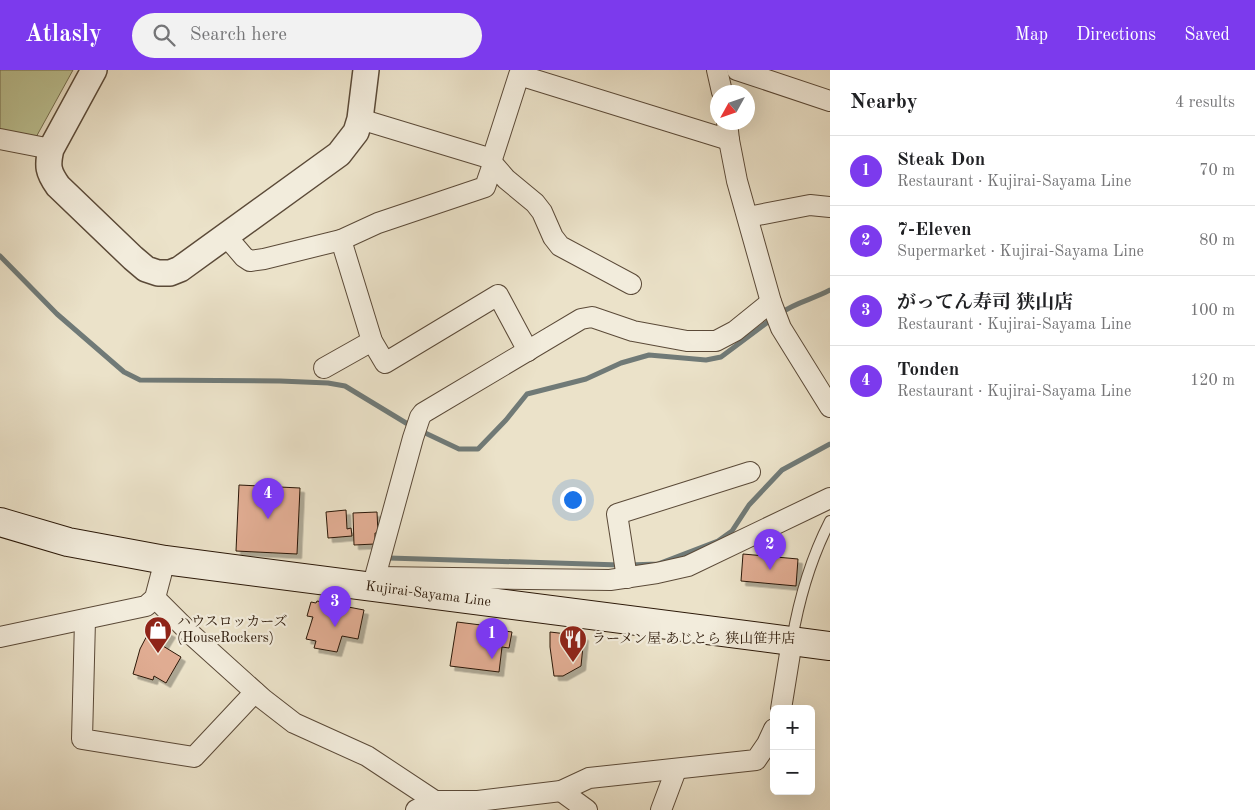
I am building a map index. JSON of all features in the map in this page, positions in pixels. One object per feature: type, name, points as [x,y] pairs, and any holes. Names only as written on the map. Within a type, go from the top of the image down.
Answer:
[{"type":"main road","name":"Kujirai-Sayama Line","points":[[0,522],[68,542],[165,560],[305,579],[375,582],[830,646]]},
{"type":"street","points":[[94,70],[51,149],[48,162],[51,176],[58,186],[133,258],[146,268],[158,273],[170,273],[180,269],[339,154],[356,132],[360,120],[366,70]]},
{"type":"street","points":[[717,70],[720,85]]},
{"type":"street","points":[[737,70],[830,101]]},
{"type":"street","points":[[226,236],[244,257],[250,261],[264,259],[341,240],[378,223],[485,187],[519,75],[728,131],[737,181],[771,302],[781,328],[830,407]]},
{"type":"street","points":[[360,120],[492,161],[506,179],[535,203],[542,212],[553,237],[560,246],[630,284]]},
{"type":"street","points":[[0,139],[51,149]]},
{"type":"street","points":[[748,217],[810,205],[830,206]]},
{"type":"street","points":[[341,240],[372,341],[385,363],[498,295],[528,351]]},
{"type":"street","points":[[771,302],[734,331],[716,342],[687,341],[633,331],[592,317],[581,319],[423,412],[413,438],[375,582],[610,580],[627,569],[657,573],[688,566],[830,498]]},
{"type":"street","points":[[324,368],[372,341]]},
{"type":"street","points":[[627,569],[617,514],[750,472]]},
{"type":"street","points":[[0,637],[146,606],[155,598],[165,560]]},
{"type":"street","points":[[155,598],[193,636],[255,692],[294,723],[367,756],[437,806]]},
{"type":"street","points":[[85,620],[82,739],[194,757],[255,692]]},
{"type":"street","points":[[782,705],[792,641]]},
{"type":"street","points":[[416,810],[561,791],[589,778],[756,760],[770,738]]},
{"type":"street","points":[[660,810],[676,770]]},
{"type":"street","points":[[561,791],[587,810]]},
{"type":"lane","points":[[792,641],[798,608],[820,541],[830,522]]},
{"type":"green space","points":[[0,70],[73,70],[35,139],[0,131]]},
{"type":"building","points":[[239,485],[300,488],[297,554],[236,551]]},
{"type":"building","points":[[346,510],[347,529],[351,528],[352,536],[328,538],[326,512]]},
{"type":"building","points":[[377,512],[378,533],[375,533],[375,544],[354,545],[353,513]]},
{"type":"building","points":[[743,554],[798,559],[796,586],[741,581]]},
{"type":"building","points":[[317,601],[364,610],[358,639],[342,636],[337,652],[314,648],[316,641],[306,639],[313,617],[307,616],[311,602],[316,603]]},
{"type":"building","points":[[457,622],[505,628],[505,631],[512,632],[509,648],[502,647],[499,672],[450,666]]},
{"type":"building","points":[[153,624],[171,633],[163,646],[181,657],[166,683],[154,676],[153,680],[133,674],[140,649]]},
{"type":"building","points":[[550,632],[584,636],[581,666],[563,676],[554,676]]},
{"type":"waterway","points":[[0,256],[57,314],[124,372],[140,380],[328,383],[345,386],[411,426]]},
{"type":"waterway","points":[[781,313],[830,290]]},
{"type":"waterway","points":[[421,431],[459,449],[478,449],[506,420],[527,394],[586,379],[621,363],[649,355],[706,360],[721,357],[772,319]]},
{"type":"waterway","points":[[629,565],[658,564],[718,541],[732,531],[749,505],[782,470],[830,444]]},
{"type":"waterway","points":[[389,558],[620,565]]},
{"type":"place","name":"Tonden","points":[[268,519]]},
{"type":"place","name":"7-Eleven","points":[[770,570]]},
{"type":"place","name":"がってん寿司 狭山店","points":[[335,627]]},
{"type":"place","name":"ハウスロッカーズ (HouseRockers)","points":[[158,654]]},
{"type":"place","name":"Steak Don","points":[[492,659]]},
{"type":"place","name":"ラーメン屋 あじとら 狭山笹井店","points":[[573,663]]}]
